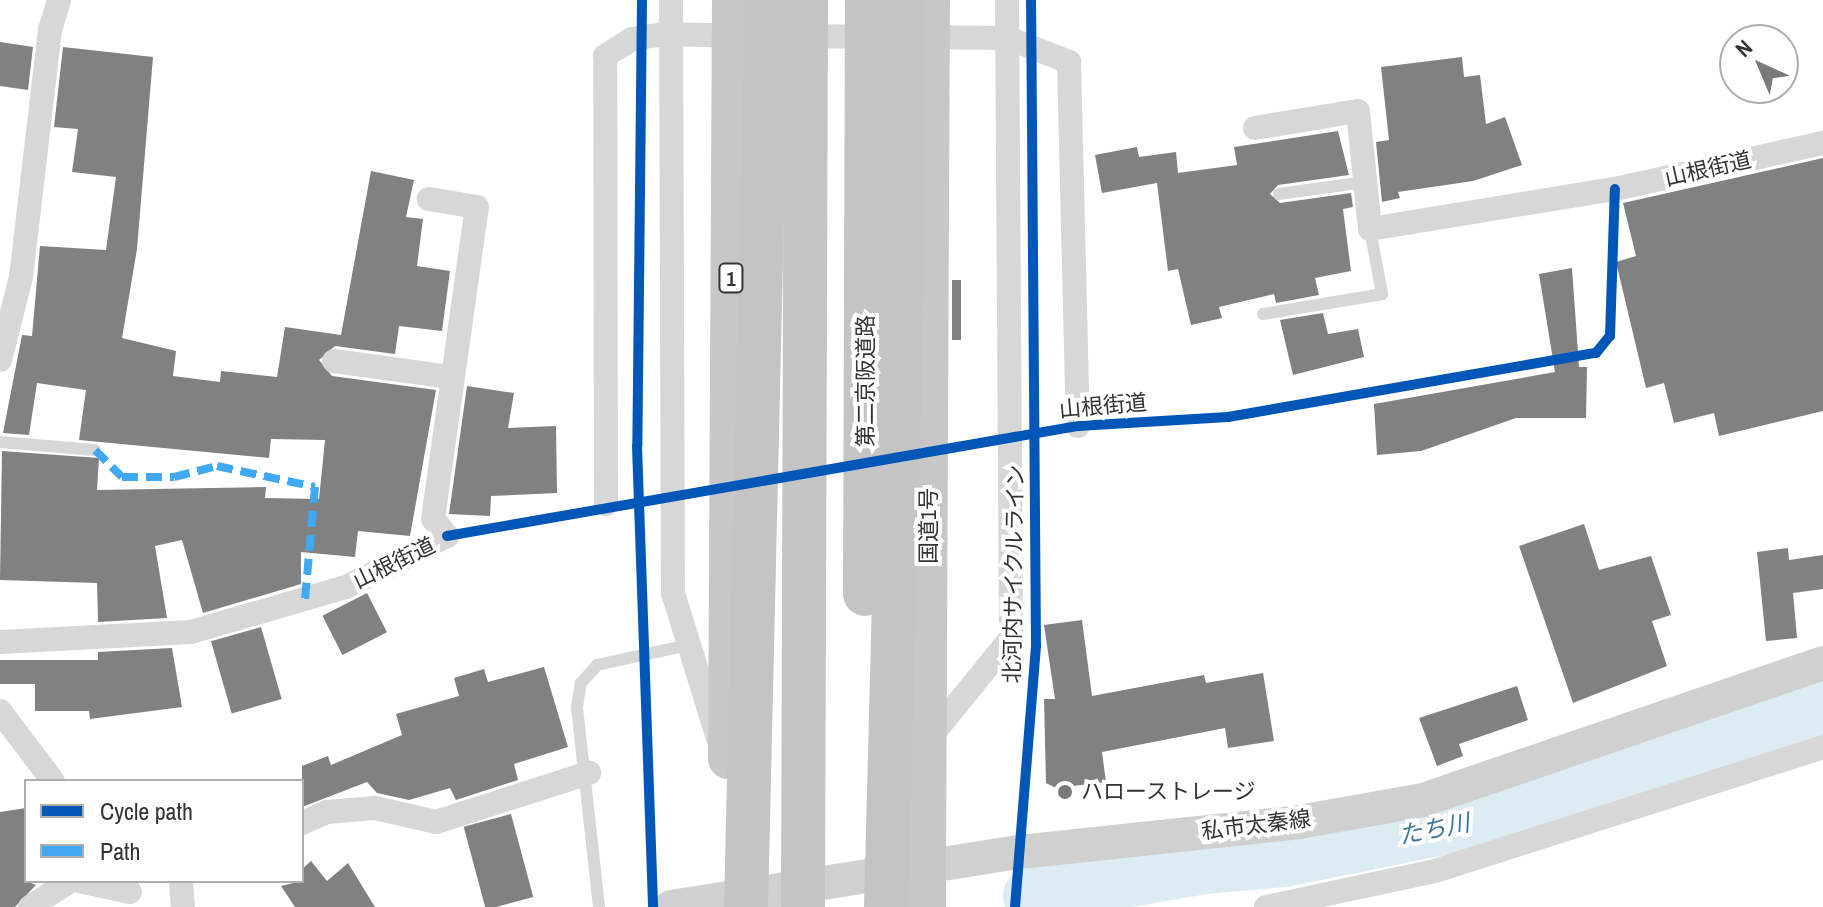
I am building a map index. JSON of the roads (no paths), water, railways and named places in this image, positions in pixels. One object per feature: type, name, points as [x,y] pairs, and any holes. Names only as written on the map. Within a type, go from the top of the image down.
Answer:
[{"type":"highway","name":"1","points":[[732,0],[728,771],[733,905]]},
{"type":"highway","points":[[733,905],[767,0]]},
{"type":"highway","points":[[803,907],[806,0]]},
{"type":"highway","name":"第二京阪道路","points":[[864,907],[867,0]]},
{"type":"highway","points":[[886,907],[901,331],[902,0]]},
{"type":"highway","name":"国道1号","points":[[926,889],[930,0]]},
{"type":"main road","name":"私市太秦線","points":[[671,907],[926,889],[1020,852],[1299,822],[1423,800],[1823,663]]},
{"type":"street","points":[[0,360],[10,275],[50,30],[59,0]]},
{"type":"street","points":[[671,0],[673,593],[728,771]]},
{"type":"street","points":[[928,740],[1011,638],[1007,0]]},
{"type":"street","points":[[606,504],[605,56],[632,39],[670,36],[1008,38],[1069,62],[1078,426]]},
{"type":"street","points":[[1255,128],[1358,111],[1370,229]]},
{"type":"street","name":"山根街道","points":[[1370,229],[1615,189],[1823,143]]},
{"type":"street","points":[[334,361],[451,377],[477,207],[429,199]]},
{"type":"street","name":"山根街道","points":[[0,642],[191,632],[346,587],[447,536],[433,519],[451,377]]},
{"type":"street","points":[[0,711],[51,779]]},
{"type":"street","points":[[1266,907],[1435,871],[1823,747]]},
{"type":"street","points":[[304,822],[327,812],[375,808],[436,822],[589,773]]},
{"type":"street","points":[[30,907],[67,883]]},
{"type":"street","points":[[88,883],[131,893]]},
{"type":"street","points":[[181,883],[183,907]]},
{"type":"lane","points":[[1279,194],[1365,182]]},
{"type":"lane","points":[[1263,314],[1382,294],[1370,229]]},
{"type":"lane","points":[[0,442],[95,450]]},
{"type":"lane","points":[[599,907],[589,773],[577,707],[581,683],[597,665],[689,645]]},
{"type":"waterway","name":"たち川","points":[[1031,896],[1204,866],[1284,859],[1503,815],[1823,708]]},
{"type":"place","name":"ハローストレージ","points":[[1065,792]]}]
